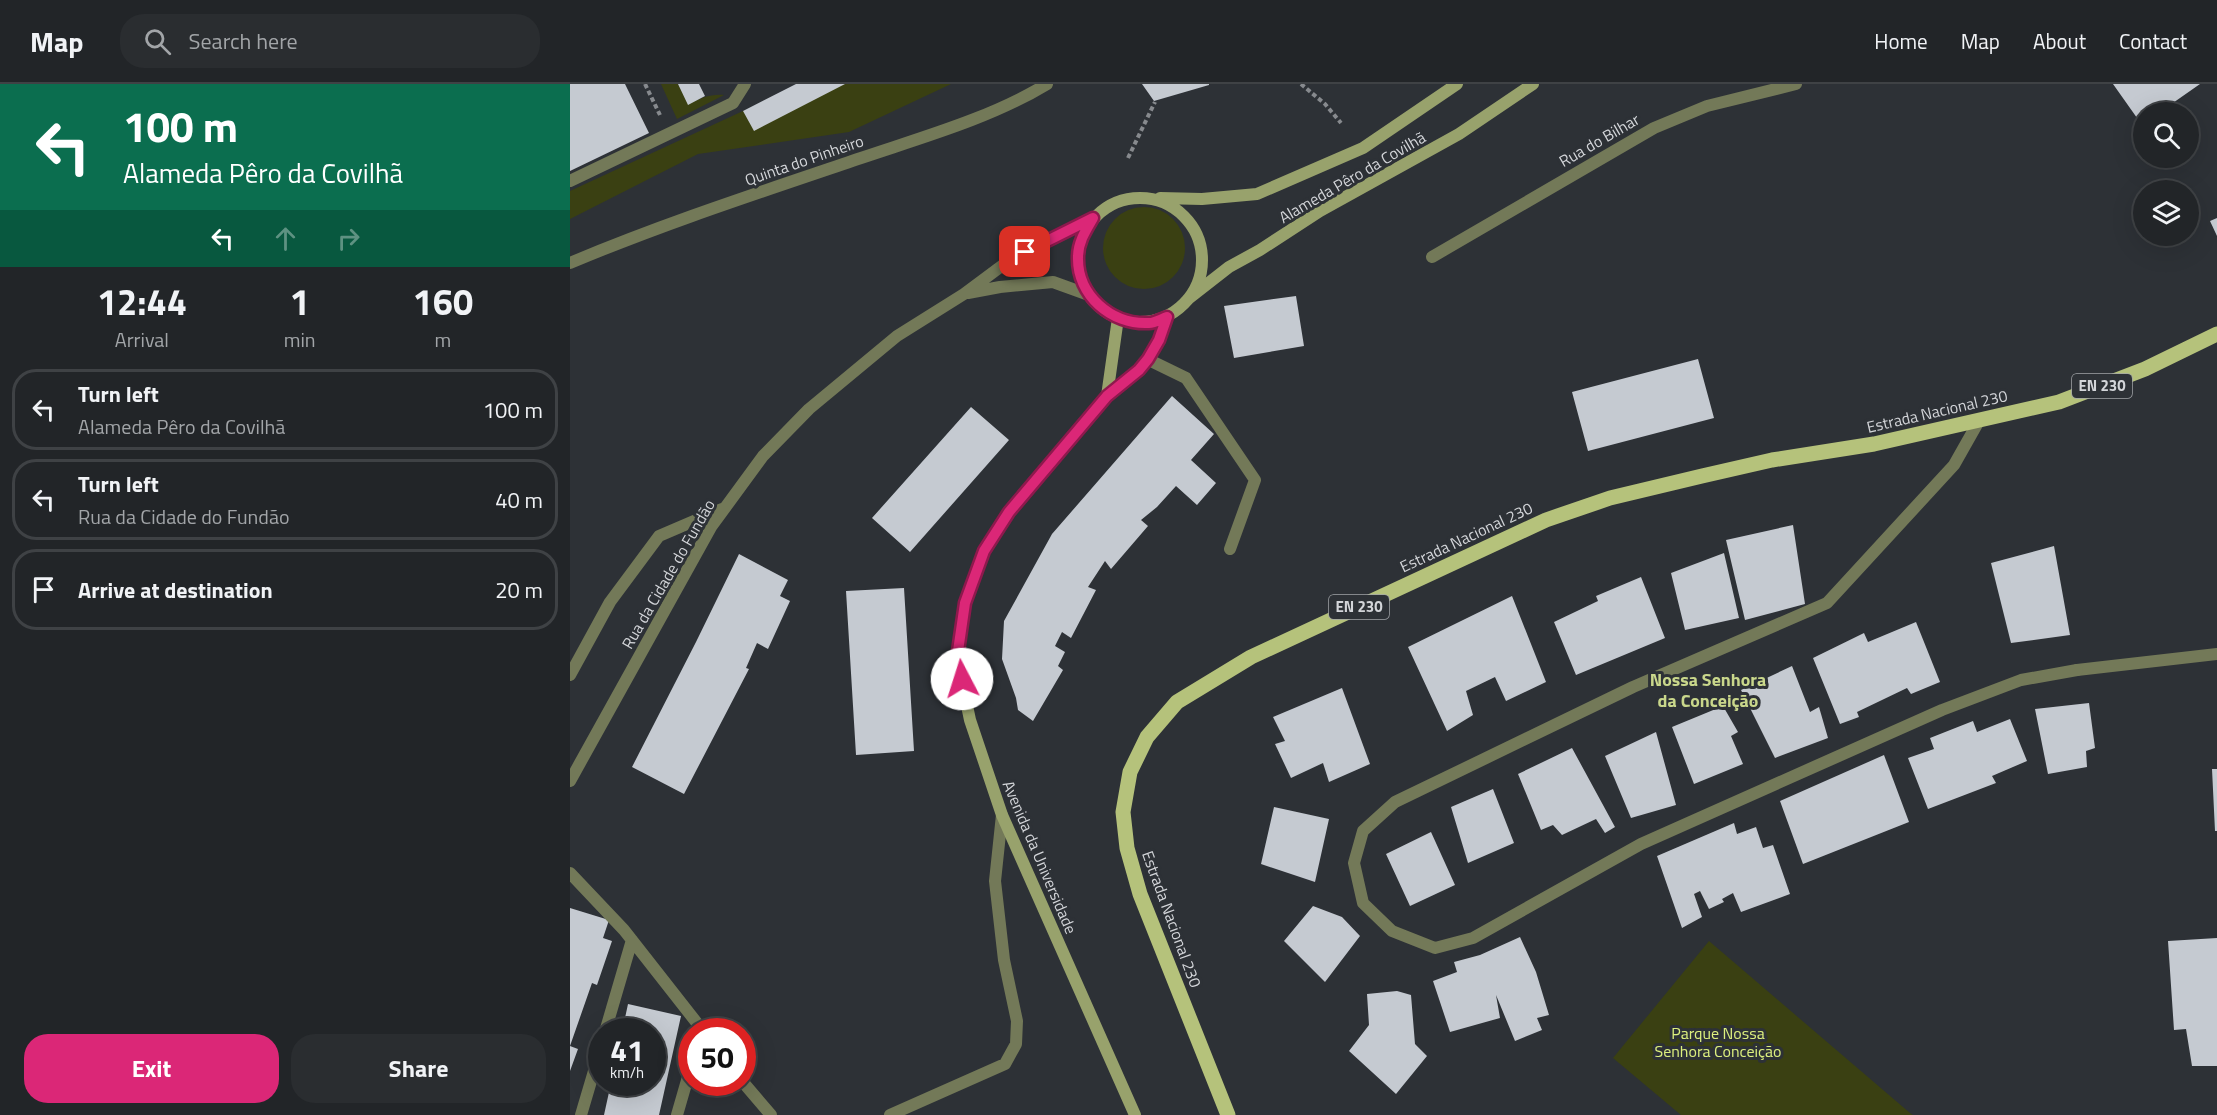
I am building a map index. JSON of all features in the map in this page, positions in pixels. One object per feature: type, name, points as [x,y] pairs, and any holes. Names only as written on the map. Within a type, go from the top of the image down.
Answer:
[{"type":"main road","name":"Alameda Pêro da Covilhã","points":[[1093,218],[1106,207],[1121,200],[1137,197],[1202,199],[1257,194],[1363,148],[1457,84]]},
{"type":"main road","name":"Alameda Pêro da Covilhã","points":[[1167,317],[1229,267],[1320,211],[1459,134],[1533,84]]},
{"type":"main road","name":"Alameda Pêro da Covilhã","points":[[1153,198],[1173,206],[1189,220],[1199,239],[1203,260],[1199,281],[1188,299]]},
{"type":"main road","points":[[1093,218],[1083,235],[1078,256],[1080,276],[1089,295],[1102,309],[1118,318],[1150,323],[1167,317]]},
{"type":"main road","name":"Avenida da Universidade","points":[[1135,1115],[1002,815],[970,720],[957,658],[965,603],[984,551],[1009,512],[1107,396],[1139,370],[1148,359],[1159,340],[1167,317]]},
{"type":"main road","points":[[1107,396],[1118,318]]},
{"type":"main road","name":"Estrada Nacional 230","points":[[1228,1115],[1140,894],[1127,848],[1123,812],[1130,772],[1147,737],[1177,702],[1251,657],[1546,520],[1610,498],[1772,460],[1874,444],[2059,402],[2145,369],[2217,334]]},
{"type":"street","points":[[570,181],[733,103],[745,84]]},
{"type":"street","name":"Quinta do Pinheiro","points":[[570,263],[645,233],[932,134],[996,109],[1047,84]]},
{"type":"street","name":"Rua do Bilhar","points":[[1432,257],[1654,128],[1707,105],[1796,84]]},
{"type":"street","name":"Rua da Cidade do Fundão","points":[[570,781],[722,509],[764,456],[809,409],[897,336],[964,294],[1011,259],[1093,218]]},
{"type":"street","name":"Rua da Cidade do Fundão","points":[[964,294],[1000,287],[1053,282],[1089,295]]},
{"type":"street","points":[[1148,359],[1186,378],[1255,480],[1230,549]]},
{"type":"street","points":[[1980,419],[1954,465],[1827,603],[1633,687],[1395,802],[1363,831],[1354,863],[1363,903],[1392,931],[1435,948],[1473,938],[1641,844],[1942,710],[2021,680],[2077,670],[2217,654]]},
{"type":"street","points":[[570,675],[610,602],[659,536],[722,509]]},
{"type":"street","points":[[890,1115],[1005,1064],[1016,1044],[1017,1021],[1004,960],[995,881],[1002,815]]},
{"type":"street","points":[[570,873],[632,940],[691,1018]]},
{"type":"street","points":[[609,1018],[632,940]]},
{"type":"street","points":[[581,1115],[588,1091]]},
{"type":"street","points":[[677,1115],[682,1096]]},
{"type":"street","points":[[755,1096],[771,1115]]},
{"type":"path","points":[[645,84],[669,135]]},
{"type":"path","points":[[1301,84],[1325,104],[1341,123]]},
{"type":"path","points":[[1128,158],[1155,102]]},
{"type":"green space","points":[[661,84],[678,84],[689,104],[706,97],[724,95],[677,119]]},
{"type":"green space","points":[[845,84],[951,84],[849,132],[698,154],[570,219],[570,191],[743,111]]},
{"type":"green space","points":[[1144,207],[1160,210],[1173,219],[1182,232],[1185,248],[1182,264],[1173,277],[1160,286],[1144,289],[1128,286],[1115,277],[1106,264],[1103,248],[1106,232],[1115,219],[1128,210]]},
{"type":"green space","name":"Parque Nossa Senhora Conceição","points":[[1709,941],[1913,1115],[1681,1115],[1613,1058]]},
{"type":"building","points":[[570,84],[625,84],[649,133],[570,171]]},
{"type":"building","points":[[678,84],[699,84],[705,96],[688,105]]},
{"type":"building","points":[[796,84],[845,84],[754,131],[743,111]]},
{"type":"building","points":[[1142,84],[1209,84],[1209,85],[1154,101]]},
{"type":"building","points":[[2113,84],[2200,84],[2174,102],[2133,102],[2133,112]]},
{"type":"building","points":[[2217,218],[2217,236],[2210,221]]},
{"type":"building","points":[[1296,296],[1304,346],[1234,358],[1224,306]]},
{"type":"building","points":[[1698,359],[1714,418],[1588,451],[1572,392]]},
{"type":"building","points":[[1172,396],[1214,434],[1191,460],[1216,483],[1197,505],[1176,486],[1157,507],[1141,520],[1148,526],[1111,569],[1105,561],[1088,587],[1096,590],[1071,638],[1062,632],[1055,646],[1065,652],[1058,666],[1063,670],[1033,721],[1018,710],[1002,659],[1004,621],[1052,534]]},
{"type":"building","points":[[971,407],[1009,440],[910,552],[872,518]]},
{"type":"building","points":[[1793,525],[1805,604],[1745,620],[1726,540]]},
{"type":"building","points":[[2054,546],[2070,635],[2011,643],[1991,563]]},
{"type":"building","points":[[1724,553],[1739,618],[1685,630],[1671,573]]},
{"type":"building","points":[[739,554],[788,580],[780,596],[790,601],[768,649],[757,643],[746,668],[749,669],[684,794],[632,767]]},
{"type":"building","points":[[1641,577],[1665,638],[1576,675],[1554,622],[1598,601],[1596,596]]},
{"type":"building","points":[[904,588],[914,751],[856,755],[846,591]]},
{"type":"building","points":[[1512,596],[1546,682],[1506,701],[1495,677],[1466,691],[1473,715],[1447,731],[1408,647]]},
{"type":"building","points":[[1916,622],[1940,682],[1911,694],[1907,688],[1857,712],[1859,717],[1840,724],[1813,658],[1864,633],[1868,642]]},
{"type":"building","points":[[1792,666],[1810,712],[1819,707],[1828,738],[1775,758],[1741,690]]},
{"type":"building","points":[[1342,688],[1370,764],[1329,782],[1323,763],[1291,778],[1275,744],[1285,741],[1273,717]]},
{"type":"building","points":[[2089,703],[2095,748],[2086,751],[2087,767],[2048,774],[2035,709]]},
{"type":"building","points":[[1723,706],[1738,732],[1731,736],[1743,764],[1694,784],[1672,727]]},
{"type":"building","points":[[2010,719],[2027,761],[1992,776],[1996,783],[1928,809],[1908,758],[1934,749],[1930,738],[1973,721],[1977,732]]},
{"type":"building","points":[[1656,732],[1676,805],[1631,818],[1605,756]]},
{"type":"building","points":[[1572,748],[1615,827],[1605,833],[1596,819],[1562,835],[1553,825],[1541,830],[1518,774]]},
{"type":"building","points":[[1884,755],[1909,822],[1803,864],[1780,801]]},
{"type":"building","points":[[2212,769],[2217,769],[2217,831],[2215,831]]},
{"type":"building","points":[[1493,789],[1514,843],[1468,863],[1451,807]]},
{"type":"building","points":[[1274,807],[1329,819],[1315,882],[1261,864]]},
{"type":"building","points":[[1734,823],[1737,834],[1756,827],[1763,848],[1773,845],[1790,894],[1741,912],[1733,893],[1722,899],[1724,902],[1709,909],[1700,891],[1694,894],[1702,917],[1682,928],[1657,856]]},
{"type":"building","points":[[1431,832],[1455,885],[1410,906],[1386,854]]},
{"type":"building","points":[[1313,906],[1342,917],[1360,936],[1325,982],[1284,941]]},
{"type":"building","points":[[570,908],[609,920],[603,938],[612,941],[597,985],[592,983],[570,1046]]},
{"type":"building","points":[[1520,937],[1536,972],[1549,1015],[1537,1018],[1542,1030],[1515,1041],[1496,995],[1500,1018],[1450,1032],[1433,981],[1457,972],[1454,962],[1480,955]]},
{"type":"building","points":[[2217,938],[2217,1066],[2192,1066],[2186,1029],[2174,1030],[2168,941]]},
{"type":"building","points":[[1397,991],[1411,995],[1415,1044],[1427,1056],[1396,1094],[1349,1051],[1369,1025],[1367,994]]},
{"type":"building","points":[[628,1004],[681,1016],[678,1018],[678,1030],[666,1084],[666,1018],[625,1018]]},
{"type":"building","points":[[570,1046],[578,1049],[570,1071]]},
{"type":"building","points":[[608,1096],[663,1096],[659,1115],[604,1115]]},
{"type":"district","name":"Nossa Senhora da Conceição","points":[[1708,690]]},
{"type":"route","points":[[962,679],[957,658],[965,603],[984,551],[1009,512],[1107,396],[1139,370],[1148,359],[1159,340],[1167,317],[1150,323],[1118,318],[1102,309],[1089,295],[1080,276],[1078,256],[1083,235],[1093,218],[1025,252]]}]
